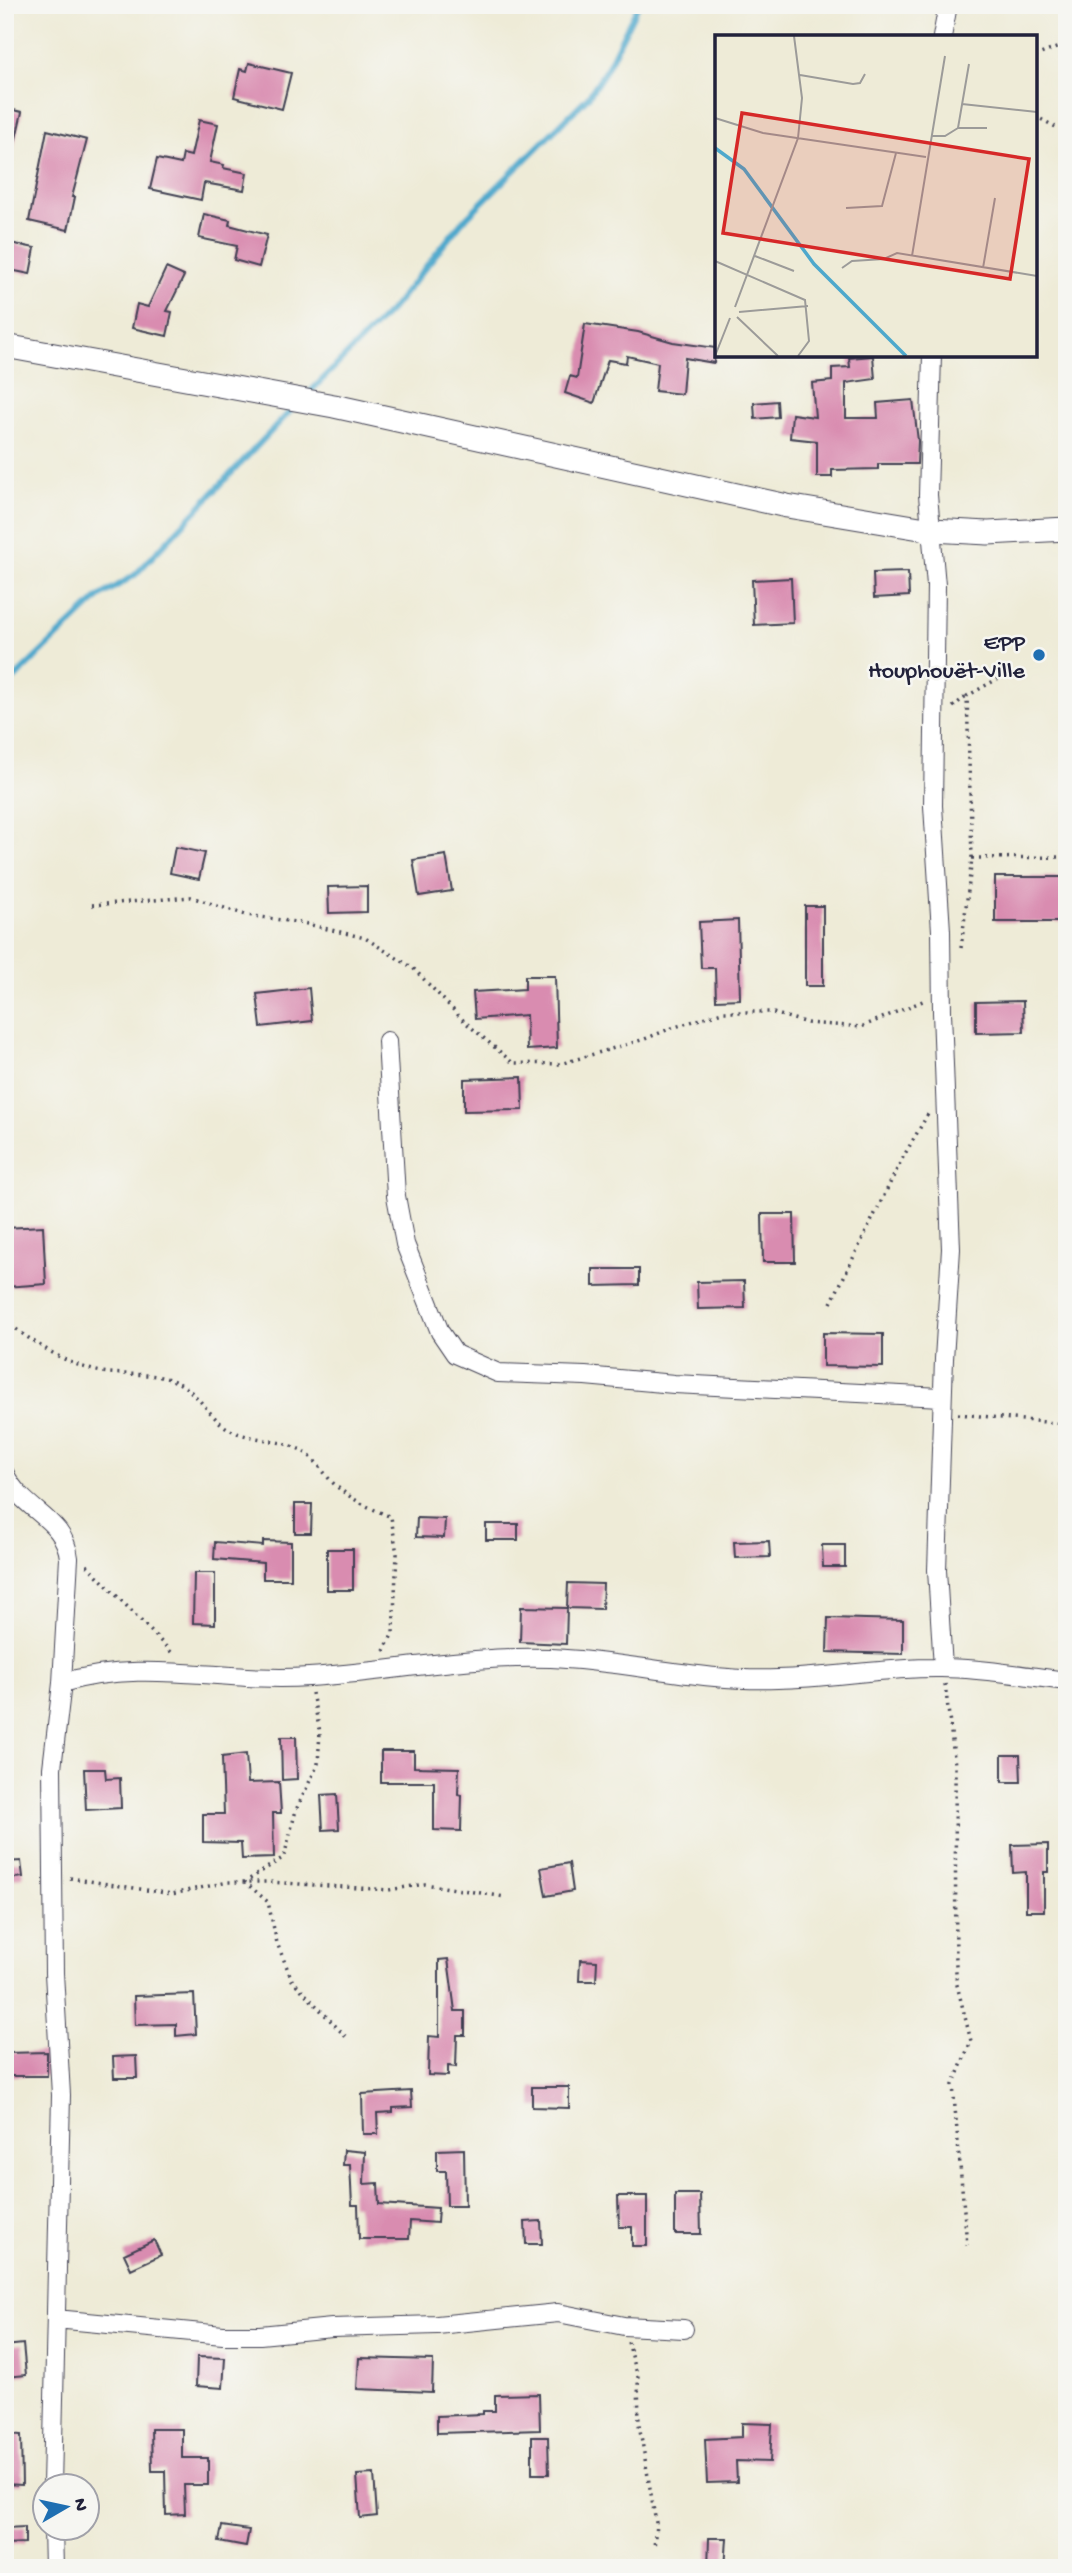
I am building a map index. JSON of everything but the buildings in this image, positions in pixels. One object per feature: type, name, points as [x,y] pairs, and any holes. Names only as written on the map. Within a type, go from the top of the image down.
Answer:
[{"type":"street","points":[[942,35],[948,5]]},
{"type":"street","points":[[5,346],[334,406],[787,506],[932,530],[988,533],[1067,529]]},
{"type":"street","points":[[932,357],[928,495],[936,584],[933,806],[941,931],[951,1249],[942,1405],[937,1570],[943,1668]]},
{"type":"street","points":[[387,1041],[396,1196],[401,1228],[440,1332],[455,1354],[487,1369],[511,1374],[585,1376],[942,1405]]},
{"type":"street","points":[[5,1474],[23,1501],[60,1531],[68,1546],[68,1606],[52,1769],[54,1973],[61,2095],[52,2472]]},
{"type":"street","points":[[62,1683],[106,1672],[310,1677],[517,1658],[553,1658],[717,1677],[776,1679],[943,1668],[1067,1681]]},
{"type":"street","points":[[56,2319],[223,2335],[260,2335],[332,2328],[438,2325],[558,2313],[624,2326],[684,2329]]},
{"type":"street","points":[[53,2542],[54,2568]]},
{"type":"path","points":[[1037,55],[1067,44]]},
{"type":"path","points":[[1037,117],[1067,133]]},
{"type":"path","points":[[961,950],[972,858],[967,696],[999,678]]},
{"type":"path","points":[[972,858],[1067,857]]},
{"type":"path","points":[[92,905],[191,897],[246,915],[303,923],[365,938],[413,968],[465,1022],[513,1063],[560,1065],[645,1040],[669,1029],[722,1012],[770,1012],[807,1023],[862,1027],[942,993]]},
{"type":"path","points":[[831,1303],[902,1159],[930,1110]]},
{"type":"path","points":[[5,1321],[34,1343],[65,1360],[95,1371],[161,1378],[180,1383],[204,1403],[215,1419],[236,1432],[299,1449],[318,1462],[332,1482],[351,1498],[391,1517],[397,1555],[393,1633],[373,1670]]},
{"type":"path","points":[[942,1405],[1067,1424]]},
{"type":"path","points":[[68,1546],[192,1673]]},
{"type":"path","points":[[943,1668],[955,1765],[956,1980],[971,2041],[953,2085],[967,2245]]},
{"type":"path","points":[[245,1882],[284,1857],[296,1810],[318,1764],[320,1732],[310,1677]]},
{"type":"path","points":[[54,1876],[172,1894],[228,1882],[245,1882],[389,1890],[425,1884],[505,1897]]},
{"type":"path","points":[[245,1882],[268,1902],[277,1943],[292,1980],[347,2038]]},
{"type":"path","points":[[624,2326],[638,2376],[639,2424],[656,2523],[654,2549]]},
{"type":"waterway","points":[[308,394],[391,310],[461,223],[588,97],[607,68],[638,5]]},
{"type":"waterway","points":[[5,687],[99,597],[135,575],[297,404]]},
{"type":"place","name":"EPP Houphouët-Ville","points":[[1039,655]]}]
